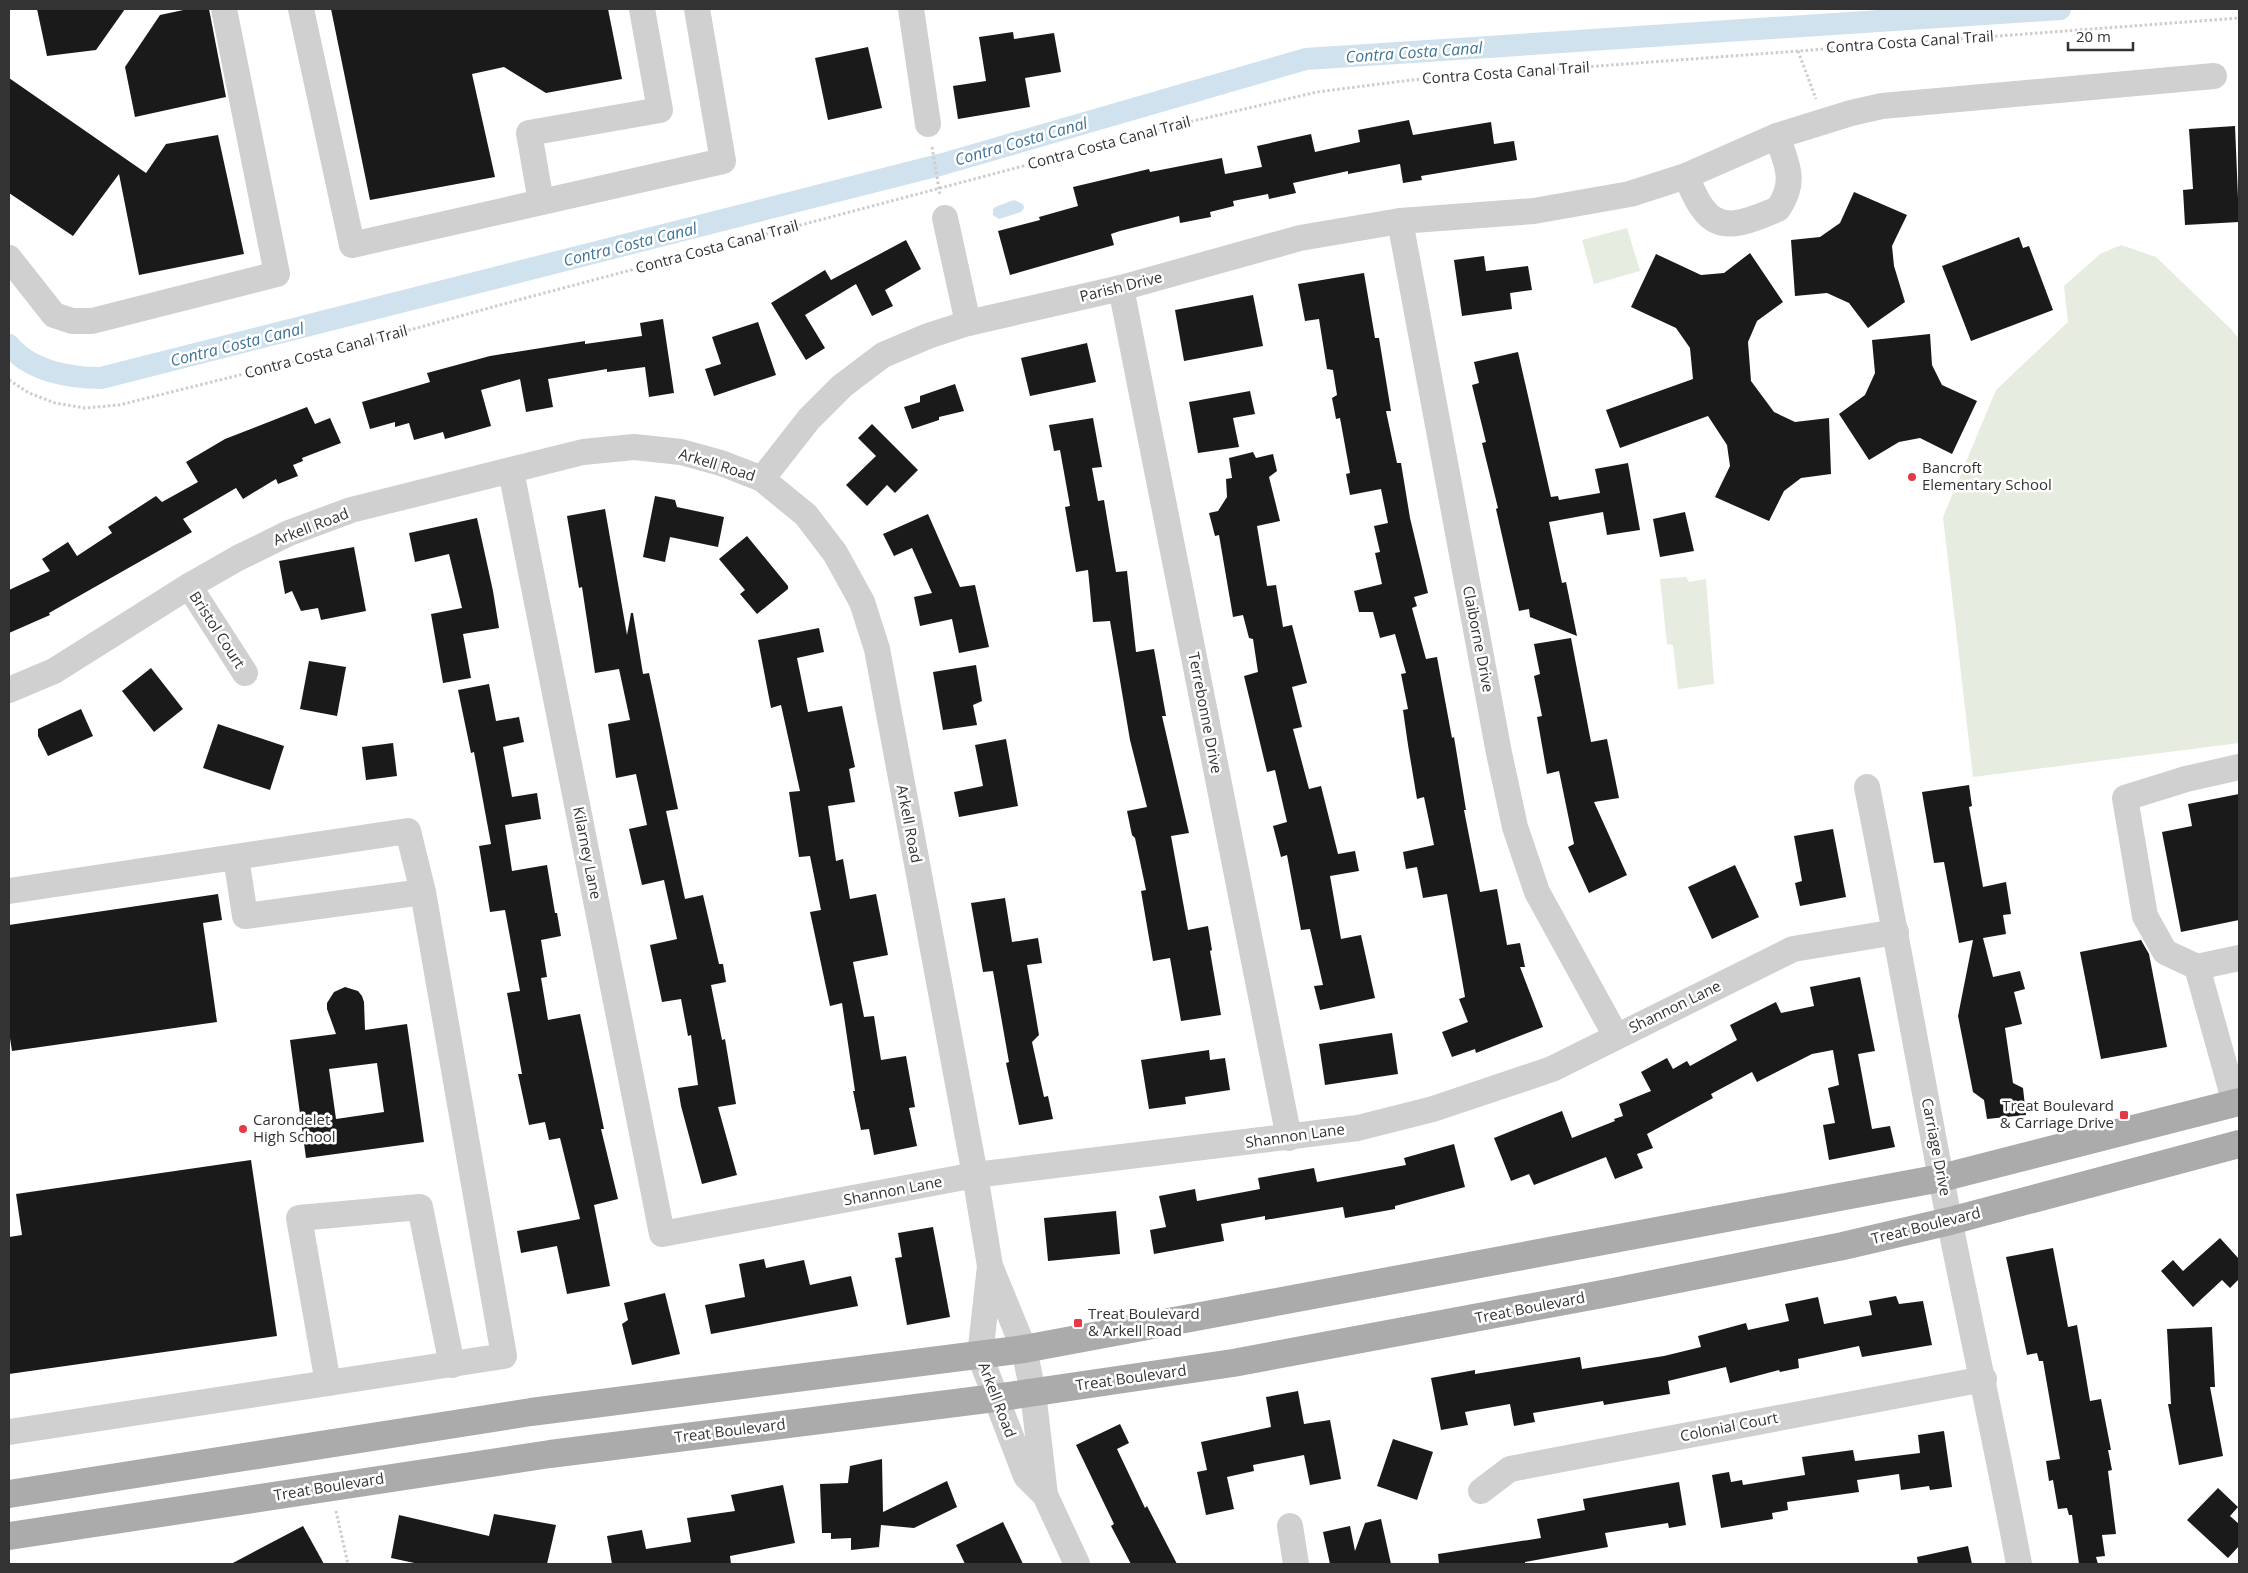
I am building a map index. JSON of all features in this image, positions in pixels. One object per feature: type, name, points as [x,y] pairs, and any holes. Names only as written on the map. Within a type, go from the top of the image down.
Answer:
[{"type":"main road","points":[[9,1494],[531,1412],[1024,1349],[1941,1178],[2237,1102]]},
{"type":"main road","name":"Treat Boulevard","points":[[9,1536],[550,1454],[996,1398],[1233,1363],[1420,1329],[1843,1246],[1950,1221],[2239,1144]]},
{"type":"street","points":[[9,258],[54,315],[72,321],[92,321],[277,274],[224,9]]},
{"type":"street","points":[[301,9],[352,245],[723,161],[697,9]]},
{"type":"street","points":[[541,202],[528,134],[660,110],[642,9]]},
{"type":"street","points":[[911,9],[928,124]]},
{"type":"street","name":"Parish Drive","points":[[762,479],[809,419],[842,386],[883,355],[928,336],[968,323],[1120,288],[1300,238],[1400,221],[1534,211],[1630,194],[1686,176],[1777,136],[1824,121],[1882,106],[2214,76]]},
{"type":"street","points":[[1686,176],[1704,211],[1714,219],[1725,224],[1740,223],[1778,209],[1790,189],[1790,174],[1777,136]]},
{"type":"street","points":[[946,218],[968,323]]},
{"type":"street","name":"Claiborne Drive","points":[[1400,221],[1497,743],[1515,827],[1537,892],[1616,1036]]},
{"type":"street","name":"Terrebonne Drive","points":[[1120,288],[1289,1138]]},
{"type":"street","name":"Arkell Road","points":[[9,690],[54,671],[189,586],[238,558],[289,533],[351,510],[583,452],[634,447],[681,452],[721,463],[762,479],[806,515],[835,553],[862,602],[876,650],[975,1176],[990,1266],[1024,1349],[1033,1392],[1045,1495],[1077,1564]]},
{"type":"street","name":"Kilarney Lane","points":[[511,471],[662,1234]]},
{"type":"street","name":"Bristol Court","points":[[189,586],[245,673]]},
{"type":"street","points":[[2239,767],[2186,779],[2125,798],[2145,916],[2165,952],[2197,967],[2239,958]]},
{"type":"street","name":"Carriage Drive","points":[[1867,787],[1896,932],[1941,1178],[1984,1379],[2019,1564]]},
{"type":"street","points":[[9,891],[408,831],[423,892],[504,1356],[9,1432]]},
{"type":"street","points":[[236,857],[245,916],[423,892]]},
{"type":"street","name":"Shannon Lane","points":[[662,1234],[975,1176],[1358,1128],[1441,1106],[1552,1069],[1793,949],[1896,932]]},
{"type":"street","points":[[2197,967],[2237,1102]]},
{"type":"street","points":[[328,1383],[299,1218],[420,1208],[452,1364]]},
{"type":"street","name":"Arkell Road","points":[[990,1266],[980,1356],[1026,1476],[1045,1495]]},
{"type":"street","name":"Colonial Court","points":[[1480,1491],[1510,1469],[1984,1379]]},
{"type":"street","points":[[1290,1526],[1296,1564]]},
{"type":"path","name":"Contra Costa Canal Trail","points":[[9,380],[29,393],[55,404],[85,408],[119,405],[312,357],[527,297],[1193,121],[1317,92],[1411,80],[2239,18]]},
{"type":"path","points":[[1798,51],[1824,121]]},
{"type":"path","points":[[933,155],[936,174]]},
{"type":"path","points":[[330,1487],[348,1564]]},
{"type":"shaded area","points":[[1627,228],[1640,271],[1594,284],[1582,240]]},
{"type":"shaded area","points":[[2121,245],[2156,257],[2239,339],[2239,743],[1973,777],[1943,517],[1996,390],[2068,322],[2064,286],[2100,254]]},
{"type":"shaded area","points":[[1686,577],[1689,582],[1706,579],[1714,684],[1678,689],[1673,645],[1667,644],[1660,579]]},
{"type":"water","points":[[1014,200],[1023,204],[1024,208],[1021,212],[999,219],[993,215],[995,207]]},
{"type":"building","points":[[37,9],[125,9],[96,50],[47,56]]},
{"type":"building","points":[[188,9],[209,9],[226,97],[135,117],[125,67],[160,15]]},
{"type":"building","points":[[331,9],[608,9],[622,79],[546,93],[504,67],[472,74],[495,177],[370,200]]},
{"type":"building","points":[[1013,32],[1014,39],[1054,33],[1061,72],[1025,78],[1030,107],[958,119],[953,86],[986,81],[979,37]]},
{"type":"building","points":[[868,47],[882,108],[828,120],[815,58]]},
{"type":"building","points":[[9,78],[146,173],[166,144],[218,135],[244,254],[139,275],[119,174],[73,236],[9,193]]},
{"type":"building","points":[[1409,120],[1413,135],[1491,122],[1494,144],[1514,141],[1517,160],[1421,176],[1422,180],[1403,183],[1400,164],[1348,174],[1348,171],[1293,183],[1296,193],[1269,199],[1268,194],[1233,201],[1234,206],[1210,212],[1211,217],[1180,223],[1179,216],[1120,231],[1111,234],[1114,245],[1010,275],[998,231],[1040,220],[1039,217],[1078,206],[1073,187],[1149,169],[1150,172],[1222,158],[1225,174],[1262,167],[1257,146],[1311,134],[1315,152],[1360,142],[1358,130]]},
{"type":"building","points":[[2235,126],[2239,222],[2185,225],[2183,190],[2193,189],[2189,129]]},
{"type":"building","points":[[1854,192],[1907,215],[1892,246],[1894,266],[1905,302],[1868,328],[1849,303],[1827,293],[1795,296],[1791,240],[1820,237],[1840,223]]},
{"type":"building","points":[[2019,237],[2023,248],[2029,246],[2053,310],[1971,341],[1942,266]]},
{"type":"building","points":[[906,240],[921,269],[885,290],[893,306],[872,316],[856,284],[805,315],[825,348],[806,360],[771,303],[825,270],[831,280]]},
{"type":"building","points":[[1750,253],[1783,302],[1757,321],[1748,342],[1751,381],[1774,412],[1795,422],[1829,418],[1831,474],[1801,478],[1784,491],[1769,521],[1715,497],[1730,466],[1727,445],[1708,416],[1620,448],[1606,410],[1693,379],[1690,348],[1676,328],[1631,307],[1656,254],[1701,275],[1724,273]]},
{"type":"building","points":[[1484,256],[1486,271],[1528,266],[1532,290],[1510,293],[1512,309],[1462,316],[1454,260]]},
{"type":"building","points":[[1364,273],[1375,338],[1379,338],[1391,411],[1386,411],[1397,463],[1401,463],[1410,518],[1428,593],[1414,597],[1417,606],[1412,608],[1426,659],[1437,657],[1452,738],[1454,737],[1466,810],[1464,810],[1480,892],[1497,889],[1507,945],[1520,943],[1525,967],[1520,967],[1543,1027],[1476,1053],[1475,1049],[1452,1057],[1442,1032],[1468,1022],[1459,999],[1465,997],[1447,894],[1423,898],[1417,867],[1406,869],[1403,852],[1434,845],[1424,797],[1417,799],[1408,745],[1403,710],[1408,709],[1401,674],[1406,673],[1395,634],[1380,638],[1373,612],[1359,612],[1354,591],[1382,584],[1375,553],[1380,552],[1374,526],[1388,523],[1381,489],[1350,495],[1346,474],[1350,473],[1340,418],[1336,419],[1332,398],[1337,395],[1333,370],[1327,369],[1319,319],[1305,321],[1298,284]]},
{"type":"building","points":[[1253,295],[1263,346],[1184,361],[1175,310]]},
{"type":"building","points":[[663,319],[674,393],[649,397],[645,367],[607,372],[607,369],[548,379],[553,407],[526,412],[520,379],[481,390],[491,426],[445,439],[443,432],[414,440],[409,423],[395,427],[395,422],[370,429],[362,402],[430,382],[427,373],[490,356],[585,341],[585,344],[642,336],[640,323]]},
{"type":"building","points":[[758,322],[776,375],[714,396],[705,369],[721,364],[712,337]]},
{"type":"building","points":[[1930,334],[1932,365],[1942,385],[1977,401],[1952,454],[1920,438],[1899,442],[1869,460],[1839,414],[1865,395],[1875,373],[1872,340]]},
{"type":"building","points":[[1087,343],[1096,382],[1030,396],[1021,358]]},
{"type":"building","points":[[1518,352],[1551,497],[1558,496],[1559,500],[1600,493],[1595,469],[1628,463],[1640,530],[1607,535],[1603,512],[1549,522],[1562,583],[1566,582],[1577,636],[1530,617],[1529,609],[1519,611],[1496,509],[1498,508],[1482,443],[1486,442],[1472,385],[1479,383],[1474,362]]},
{"type":"building","points":[[955,384],[964,411],[939,417],[939,420],[912,429],[904,407],[920,402],[920,396]]},
{"type":"building","points":[[1250,391],[1255,414],[1233,418],[1239,447],[1198,453],[1189,402]]},
{"type":"building","points":[[307,407],[315,424],[330,418],[341,443],[302,458],[303,461],[293,465],[298,476],[278,484],[276,479],[243,499],[236,488],[183,519],[192,532],[49,613],[50,615],[9,633],[9,590],[50,571],[42,559],[68,542],[77,556],[112,533],[108,527],[156,496],[162,502],[198,482],[186,462],[225,439]]},
{"type":"building","points":[[1093,418],[1102,467],[1092,468],[1098,501],[1104,500],[1116,572],[1127,571],[1136,652],[1154,649],[1166,716],[1162,716],[1189,833],[1171,836],[1188,930],[1208,926],[1212,950],[1210,951],[1221,1015],[1181,1021],[1170,958],[1153,961],[1141,891],[1146,890],[1127,811],[1147,807],[1130,740],[1110,621],[1093,622],[1088,570],[1076,572],[1065,507],[1070,506],[1060,450],[1054,451],[1049,425]]},
{"type":"building","points":[[872,424],[918,470],[895,493],[887,485],[867,506],[846,485],[876,456],[858,438]]},
{"type":"building","points":[[1253,452],[1256,458],[1273,454],[1277,471],[1269,477],[1280,521],[1257,526],[1267,586],[1276,585],[1283,627],[1292,625],[1307,683],[1292,687],[1302,727],[1293,729],[1309,789],[1321,786],[1338,854],[1355,851],[1359,871],[1330,876],[1341,939],[1361,935],[1375,998],[1320,1010],[1314,986],[1323,985],[1310,929],[1301,930],[1287,855],[1281,857],[1273,826],[1287,822],[1275,770],[1267,772],[1244,676],[1258,672],[1253,639],[1249,638],[1243,615],[1233,617],[1219,535],[1215,536],[1209,513],[1218,511],[1227,497],[1226,479],[1232,478],[1229,458]]},
{"type":"building","points":[[655,496],[675,500],[677,507],[724,517],[718,547],[670,537],[665,562],[643,557]]},
{"type":"building","points":[[605,509],[627,635],[631,613],[633,613],[643,674],[649,673],[678,809],[666,811],[685,899],[703,895],[719,964],[723,964],[726,982],[711,985],[722,1040],[725,1039],[736,1104],[718,1107],[737,1175],[702,1184],[678,1088],[698,1085],[691,1035],[688,1036],[681,999],[662,1002],[650,945],[677,939],[664,880],[642,885],[629,829],[647,825],[636,774],[616,778],[608,724],[630,720],[619,669],[595,673],[582,587],[579,588],[567,516]]},
{"type":"building","points":[[1685,512],[1694,551],[1660,557],[1653,519]]},
{"type":"building","points":[[928,514],[960,587],[975,585],[989,647],[959,653],[952,619],[920,626],[914,597],[932,593],[912,548],[894,556],[883,534]]},
{"type":"building","points":[[477,518],[499,628],[463,634],[471,678],[443,683],[431,614],[462,608],[449,554],[415,562],[409,533]]},
{"type":"building","points":[[747,536],[788,586],[788,589],[757,614],[740,594],[745,590],[719,559]]},
{"type":"building","points":[[354,547],[366,611],[321,620],[318,608],[301,611],[292,591],[285,594],[279,561]]},
{"type":"building","points":[[819,628],[824,652],[797,658],[808,712],[842,706],[855,767],[849,769],[855,802],[828,806],[836,861],[843,859],[850,899],[876,894],[888,955],[853,962],[864,1017],[874,1016],[881,1060],[906,1056],[915,1107],[909,1108],[917,1146],[874,1155],[869,1129],[861,1130],[853,1091],[855,1091],[842,1003],[830,1006],[810,912],[821,910],[810,856],[799,857],[789,792],[800,791],[781,705],[771,708],[758,640]]},
{"type":"building","points":[[1571,638],[1591,742],[1607,739],[1619,798],[1594,802],[1627,875],[1589,893],[1568,847],[1574,844],[1559,771],[1547,774],[1537,717],[1542,716],[1534,676],[1540,674],[1534,644]]},
{"type":"building","points":[[309,661],[346,667],[337,716],[300,709]]},
{"type":"building","points":[[976,665],[982,701],[973,705],[977,725],[943,730],[933,672]]},
{"type":"building","points":[[151,668],[183,709],[154,732],[122,691]]},
{"type":"building","points":[[489,684],[496,721],[519,717],[524,742],[503,747],[512,797],[537,793],[541,819],[505,825],[512,871],[547,865],[561,936],[541,940],[547,977],[541,978],[548,1020],[580,1014],[604,1129],[601,1129],[618,1199],[594,1205],[610,1286],[567,1294],[557,1246],[521,1253],[517,1231],[580,1219],[560,1138],[549,1140],[545,1122],[529,1125],[518,1074],[522,1074],[507,993],[520,991],[505,910],[490,912],[479,846],[491,844],[474,752],[471,753],[458,690]]},
{"type":"building","points":[[81,709],[93,736],[48,756],[38,736],[38,729]]},
{"type":"building","points":[[218,724],[284,746],[270,790],[203,768]]},
{"type":"building","points":[[1006,739],[1018,806],[959,817],[954,792],[983,786],[975,745]]},
{"type":"building","points":[[393,743],[397,776],[366,780],[362,747]]},
{"type":"building","points":[[1969,785],[1972,806],[1969,807],[1983,887],[2006,882],[2011,914],[2003,915],[2006,934],[1983,938],[1993,977],[2020,971],[2025,989],[2014,992],[2022,1024],[2005,1028],[2013,1083],[2023,1088],[2026,1115],[1987,1119],[1984,1100],[1973,1092],[1958,1016],[1973,940],[1959,943],[1944,862],[1934,863],[1922,792]]},
{"type":"building","points":[[2239,794],[2239,920],[2181,932],[2162,832],[2192,826],[2188,804]]},
{"type":"building","points":[[1833,829],[1846,897],[1800,906],[1795,883],[1802,881],[1794,836]]},
{"type":"building","points":[[1735,865],[1759,917],[1712,939],[1688,887]]},
{"type":"building","points":[[218,894],[222,920],[203,923],[217,1022],[12,1051],[9,1032],[9,925]]},
{"type":"building","points":[[1005,898],[1012,942],[1038,938],[1042,963],[1027,965],[1039,1035],[1032,1042],[1044,1097],[1048,1096],[1053,1119],[1019,1125],[1006,1063],[1009,1062],[993,971],[983,972],[971,903]]},
{"type":"building","points":[[2141,940],[2149,954],[2167,1047],[2101,1059],[2080,952]]},
{"type":"building","points":[[1860,977],[1875,1051],[1858,1054],[1872,1129],[1890,1126],[1895,1147],[1829,1160],[1823,1125],[1835,1123],[1828,1088],[1839,1085],[1833,1050],[1812,1054],[1757,1082],[1752,1072],[1711,1094],[1713,1098],[1647,1134],[1653,1148],[1637,1154],[1643,1168],[1615,1179],[1606,1157],[1534,1185],[1529,1174],[1511,1181],[1494,1138],[1562,1111],[1572,1138],[1615,1121],[1614,1119],[1623,1116],[1619,1104],[1651,1091],[1641,1072],[1667,1058],[1673,1069],[1687,1061],[1690,1066],[1737,1040],[1730,1025],[1776,1002],[1781,1013],[1814,1006],[1810,987]]},
{"type":"building","points":[[345,987],[358,991],[364,1002],[365,1030],[407,1024],[424,1142],[306,1158],[290,1040],[336,1034],[327,1009],[327,1003],[334,992]],"holes":[[[377,1063],[384,1112],[336,1119],[329,1069]]]},
{"type":"building","points":[[1392,1033],[1398,1074],[1325,1085],[1319,1044]]},
{"type":"building","points":[[1209,1050],[1210,1060],[1225,1058],[1230,1090],[1185,1097],[1186,1104],[1149,1109],[1141,1060]]},
{"type":"building","points":[[1454,1144],[1465,1187],[1395,1206],[1395,1209],[1345,1218],[1343,1207],[1265,1220],[1265,1216],[1221,1224],[1224,1241],[1154,1254],[1150,1230],[1166,1227],[1159,1196],[1195,1189],[1197,1201],[1260,1189],[1258,1178],[1314,1168],[1317,1182],[1406,1165],[1404,1158]]},
{"type":"building","points":[[251,1160],[277,1336],[9,1374],[9,1237],[22,1235],[16,1194]]},
{"type":"building","points":[[1116,1211],[1120,1254],[1048,1261],[1044,1218]]},
{"type":"building","points":[[933,1227],[950,1317],[907,1325],[895,1258],[902,1257],[898,1233]]},
{"type":"building","points":[[2220,1238],[2239,1259],[2239,1279],[2230,1288],[2222,1280],[2193,1307],[2161,1271],[2173,1260],[2183,1271]]},
{"type":"building","points":[[2053,1248],[2068,1327],[2077,1325],[2090,1401],[2101,1399],[2111,1450],[2108,1450],[2112,1470],[2108,1471],[2116,1534],[2102,1535],[2105,1556],[2096,1557],[2098,1564],[2079,1564],[2072,1515],[2069,1515],[2067,1508],[2058,1509],[2053,1480],[2049,1481],[2046,1461],[2060,1459],[2043,1361],[2039,1361],[2037,1353],[2027,1355],[2006,1257]]},
{"type":"building","points":[[764,1259],[766,1268],[804,1260],[810,1285],[851,1276],[858,1306],[711,1334],[705,1305],[745,1297],[739,1264]]},
{"type":"building","points":[[665,1293],[680,1354],[632,1365],[622,1324],[628,1320],[624,1303]]},
{"type":"building","points":[[1896,1296],[1899,1304],[1923,1301],[1932,1345],[1862,1357],[1859,1346],[1798,1359],[1799,1368],[1780,1372],[1779,1370],[1730,1383],[1726,1367],[1668,1381],[1670,1394],[1604,1405],[1603,1401],[1533,1413],[1535,1422],[1514,1426],[1510,1404],[1465,1412],[1468,1425],[1441,1430],[1431,1378],[1475,1370],[1475,1374],[1580,1357],[1582,1369],[1664,1356],[1701,1347],[1698,1336],[1746,1323],[1748,1330],[1789,1321],[1785,1304],[1818,1297],[1824,1324],[1872,1315],[1869,1301]]},
{"type":"building","points":[[2212,1327],[2215,1387],[2210,1387],[2223,1456],[2179,1465],[2168,1404],[2171,1404],[2167,1329]]},
{"type":"building","points":[[1298,1391],[1304,1424],[1330,1420],[1341,1479],[1310,1485],[1304,1455],[1253,1465],[1254,1471],[1227,1477],[1234,1509],[1206,1515],[1197,1472],[1207,1470],[1201,1442],[1271,1427],[1266,1397]]},
{"type":"building","points":[[1120,1424],[1129,1443],[1117,1449],[1145,1508],[1147,1506],[1177,1564],[1131,1564],[1111,1526],[1114,1524],[1076,1445]]},
{"type":"building","points":[[1944,1431],[1952,1487],[1930,1490],[1929,1486],[1901,1490],[1899,1474],[1857,1480],[1859,1492],[1787,1502],[1788,1510],[1772,1513],[1773,1519],[1721,1528],[1712,1475],[1729,1472],[1731,1482],[1742,1480],[1743,1485],[1805,1475],[1802,1457],[1853,1450],[1855,1461],[1920,1453],[1918,1435]]},
{"type":"building","points":[[1393,1439],[1433,1452],[1417,1500],[1377,1486]]},
{"type":"building","points":[[882,1459],[883,1512],[947,1481],[957,1507],[914,1528],[881,1525],[879,1547],[851,1550],[851,1538],[831,1539],[831,1533],[822,1533],[820,1484],[848,1483],[850,1466]]},
{"type":"building","points":[[1679,1482],[1686,1525],[1669,1528],[1668,1523],[1605,1533],[1608,1547],[1525,1562],[1525,1564],[1439,1564],[1438,1554],[1541,1538],[1537,1519],[1585,1510],[1583,1499]]},
{"type":"building","points":[[783,1485],[795,1543],[730,1556],[731,1564],[612,1564],[607,1536],[642,1530],[646,1549],[691,1542],[687,1518],[735,1511],[731,1495]]},
{"type":"building","points":[[2218,1488],[2238,1507],[2230,1516],[2239,1524],[2239,1546],[2228,1558],[2187,1520]]},
{"type":"building","points":[[494,1514],[556,1525],[547,1564],[419,1564],[391,1558],[399,1515],[489,1536]]},
{"type":"building","points":[[1381,1519],[1391,1564],[1330,1564],[1323,1532],[1350,1526],[1355,1551],[1365,1523]]},
{"type":"building","points":[[1003,1522],[1023,1564],[965,1564],[956,1545]]},
{"type":"building","points":[[303,1526],[324,1564],[231,1564]]},
{"type":"building","points":[[1968,1546],[1972,1564],[1918,1564],[1917,1557]]},
{"type":"waterway","name":"Contra Costa Canal","points":[[9,345],[18,354],[39,367],[63,374],[101,378],[943,164],[1306,59],[2060,9]]},
{"type":"place","name":"Bancroft Elementary School","points":[[1912,477]]},
{"type":"place","name":"Treat Boulevard & Carriage Drive","points":[[2124,1115]]},
{"type":"place","name":"Carondelet High School","points":[[243,1129]]},
{"type":"place","name":"Treat Boulevard & Arkell Road","points":[[1078,1323]]}]
